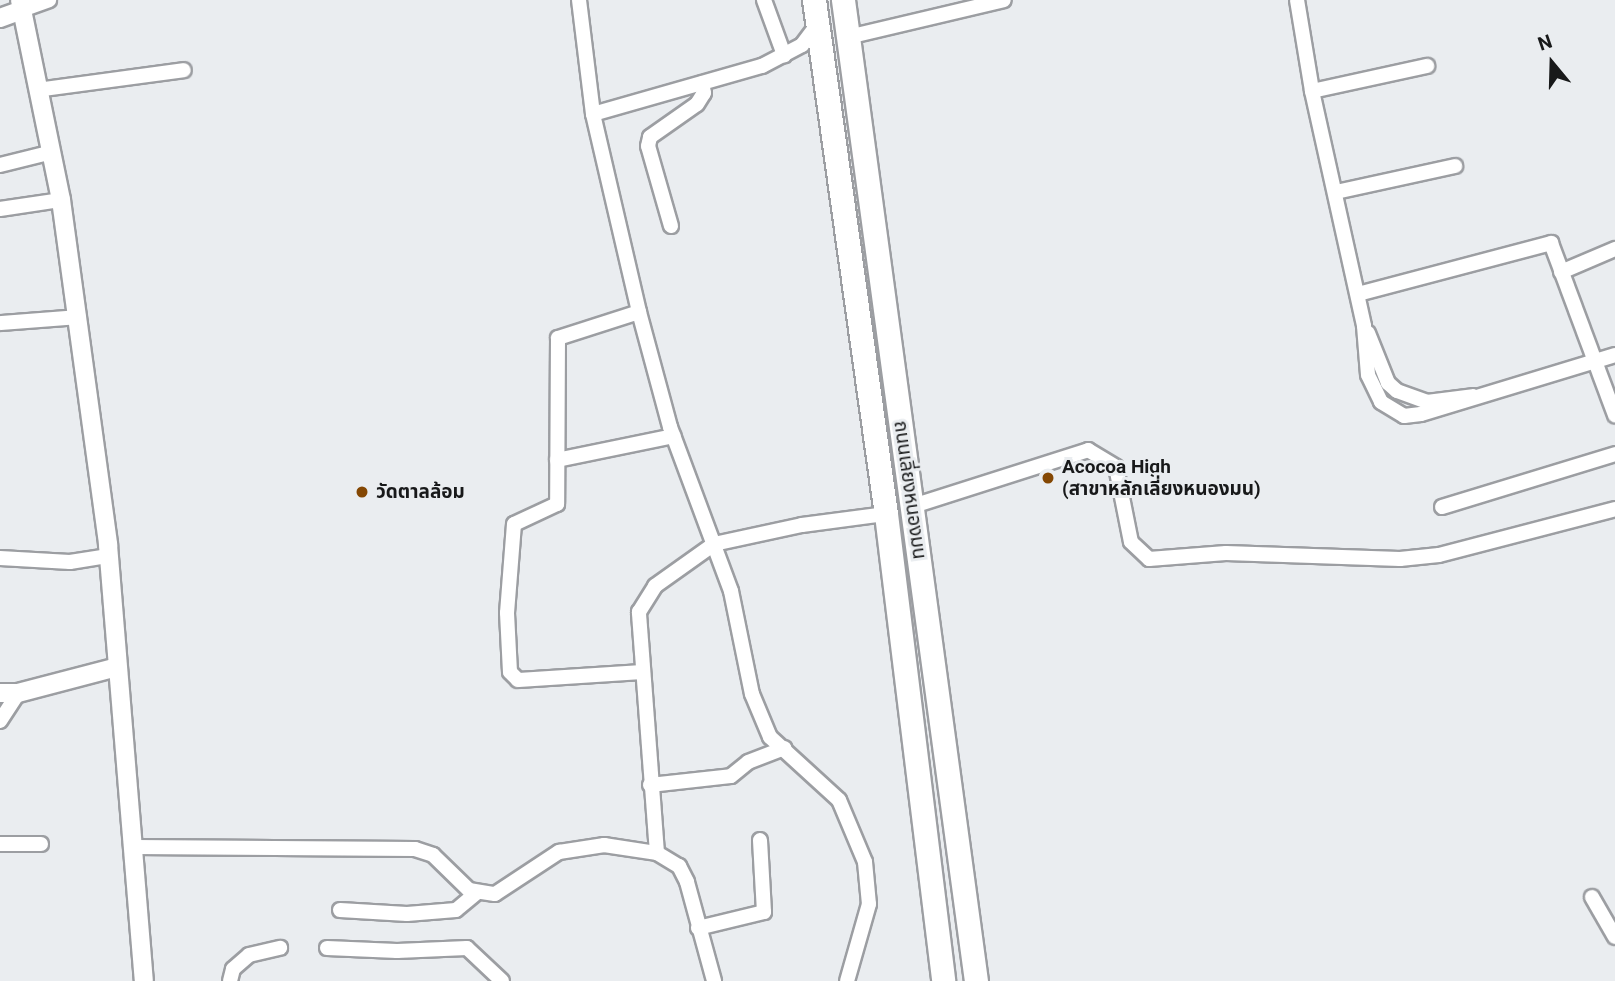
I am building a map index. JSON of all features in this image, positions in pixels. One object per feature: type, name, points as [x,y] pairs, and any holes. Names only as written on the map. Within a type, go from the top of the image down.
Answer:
[{"type":"highway","name":"ถนนเลี่ยงหนองมน","points":[[814,0],[886,514],[943,981]]},
{"type":"highway","name":"ถนนเลี่ยงหนองมน","points":[[843,0],[976,981]]},
{"type":"highway","points":[[938,939],[970,934]]},
{"type":"street","points":[[0,18],[21,5],[48,0]]},
{"type":"street","points":[[579,0],[593,114],[639,312],[674,436],[732,591],[752,694],[770,737],[839,800],[865,862],[869,904],[847,981]]},
{"type":"street","points":[[764,0],[784,55]]},
{"type":"street","points":[[848,37],[1004,0]]},
{"type":"street","points":[[1294,3],[1358,294],[1368,375],[1390,412],[1421,414],[1457,407],[1481,396],[1593,364],[1615,355]]},
{"type":"street","points":[[21,5],[61,200],[79,317],[108,556],[144,981]]},
{"type":"street","points":[[593,114],[762,66],[802,45],[817,24]]},
{"type":"street","points":[[1312,91],[1427,66]]},
{"type":"street","points":[[37,90],[184,70]]},
{"type":"street","points":[[671,226],[648,146],[650,137],[697,104],[704,93],[702,83]]},
{"type":"street","points":[[0,165],[52,152]]},
{"type":"street","points":[[1336,192],[1455,166]]},
{"type":"street","points":[[0,209],[61,200]]},
{"type":"street","points":[[1358,294],[1551,243],[1593,364],[1615,415]]},
{"type":"street","points":[[1561,272],[1615,249]]},
{"type":"street","points":[[639,312],[558,338],[557,504],[514,524],[507,613],[510,672],[518,680],[643,672]]},
{"type":"street","points":[[0,323],[79,317]]},
{"type":"street","points":[[1364,326],[1388,383],[1396,391],[1427,402],[1481,396]]},
{"type":"street","points":[[557,460],[674,436]]},
{"type":"street","points":[[913,506],[1087,450],[1116,467],[1131,542],[1149,559],[1226,553],[1426,556],[1615,509]]},
{"type":"street","points":[[1442,507],[1615,454]]},
{"type":"street","points":[[657,853],[639,612],[655,586],[713,544],[802,525],[886,514]]},
{"type":"street","points":[[0,558],[70,562],[108,556]]},
{"type":"street","points":[[0,721],[9,693],[117,667]]},
{"type":"street","points":[[650,785],[731,776],[748,762],[784,748]]},
{"type":"street","points":[[698,928],[764,912],[760,841]]},
{"type":"street","points":[[0,844],[41,844]]},
{"type":"street","points":[[134,848],[415,849],[433,855],[476,893],[495,894],[559,852],[604,845],[657,853],[679,866],[714,981]]},
{"type":"street","points":[[340,910],[407,914],[456,910],[476,893]]},
{"type":"street","points":[[1592,897],[1615,937]]},
{"type":"street","points":[[327,948],[397,951],[467,947],[502,981]]},
{"type":"street","points":[[230,981],[233,969],[249,956],[280,948]]},
{"type":"place","name":"Acocoa High (สาขาหลักเลี่ยงหนองมน)","points":[[1048,478]]},
{"type":"place","name":"วัดตาลล้อม","points":[[362,492]]}]
